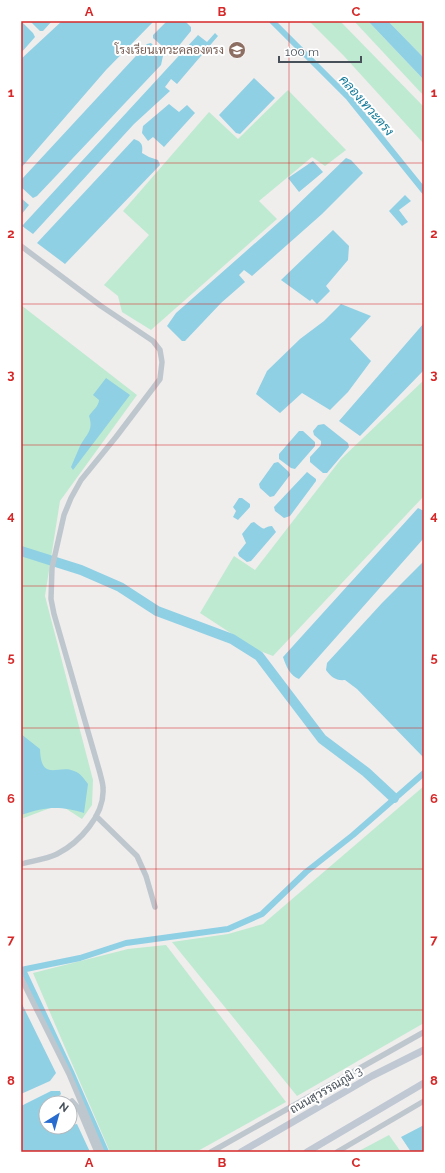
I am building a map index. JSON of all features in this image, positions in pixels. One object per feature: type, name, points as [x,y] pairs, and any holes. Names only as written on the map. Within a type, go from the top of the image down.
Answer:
[{"type":"main road","name":"ถนนสุวรรณภูมิ 3","points":[[241,1152],[372,1076],[424,1050]]},
{"type":"main road","points":[[307,1152],[408,1094],[424,1083]]},
{"type":"main road","points":[[408,1094],[424,1088]]},
{"type":"street","points":[[21,246],[101,306],[153,342],[160,350],[162,362],[160,379],[81,480],[71,498],[64,515],[52,568],[51,599],[54,614],[103,789],[100,806],[96,816],[74,844],[56,855],[21,864]]},
{"type":"street","points":[[96,816],[137,856],[146,876],[155,907]]},
{"type":"street","points":[[21,978],[69,1074],[102,1152]]},
{"type":"street","points":[[211,1152],[424,1032]]},
{"type":"street","points":[[337,1152],[424,1101]]},
{"type":"street","points":[[78,1108],[97,1152]]},
{"type":"green space","points":[[309,21],[340,21],[424,107],[424,144],[343,55]]},
{"type":"green space","points":[[354,21],[368,21],[424,80],[424,96]]},
{"type":"green space","points":[[388,21],[424,21],[424,58]]},
{"type":"green space","points":[[288,90],[346,150],[325,166],[312,157],[259,201],[277,219],[151,330],[122,312],[118,296],[104,285],[149,235],[123,211],[209,112],[238,139]]},
{"type":"green space","points":[[21,305],[137,395],[60,501],[45,596],[93,780],[92,805],[82,819],[65,808],[53,807],[21,819]]},
{"type":"green space","points":[[424,380],[424,496],[273,656],[255,649],[200,613],[234,556],[255,570],[341,459]]},
{"type":"green space","points":[[424,786],[424,1023],[297,1096],[172,942],[228,934],[263,924]]},
{"type":"green space","points":[[166,945],[286,1102],[196,1152],[110,1152],[33,973],[128,949]]},
{"type":"green space","points":[[389,1135],[401,1152],[357,1152]]},
{"type":"water","points":[[21,21],[35,37],[21,53]]},
{"type":"water","points":[[30,21],[52,21],[43,31],[40,31]]},
{"type":"water","points":[[62,21],[154,21],[106,70],[21,168],[21,59]]},
{"type":"water","points":[[167,21],[185,21],[191,27],[191,31],[173,53],[169,52],[153,38],[153,35]]},
{"type":"water","points":[[368,21],[388,21],[424,58],[424,80]]},
{"type":"water","points":[[215,33],[218,36],[177,84],[171,79],[165,87],[170,91],[134,124],[33,234],[22,226],[198,35],[207,42]]},
{"type":"water","points":[[151,43],[163,56],[161,65],[37,196],[33,198],[21,187],[21,180],[147,44]]},
{"type":"water","points":[[254,78],[275,98],[240,134],[236,133],[219,115]]},
{"type":"water","points":[[169,104],[179,112],[187,105],[195,113],[164,147],[153,137],[148,141],[142,133],[143,126]]},
{"type":"water","points":[[134,139],[139,141],[141,144],[142,153],[158,160],[160,165],[65,264],[37,243]]},
{"type":"water","points":[[346,158],[351,160],[363,173],[322,214],[252,276],[244,270],[239,275],[245,282],[221,303],[185,341],[182,341],[167,326],[176,313],[287,215]]},
{"type":"water","points":[[313,161],[323,172],[299,192],[288,178]]},
{"type":"water","points":[[405,195],[411,201],[399,210],[408,222],[402,226],[389,211]]},
{"type":"water","points":[[21,198],[29,205],[21,215]]},
{"type":"water","points":[[333,230],[349,246],[348,260],[326,286],[330,291],[317,304],[312,299],[310,301],[281,280]]},
{"type":"water","points":[[341,304],[371,316],[350,339],[371,361],[348,392],[330,410],[302,393],[280,413],[256,394],[267,371],[300,339],[324,321]]},
{"type":"water","points":[[424,323],[424,370],[360,436],[339,421]]},
{"type":"water","points":[[106,378],[130,395],[73,470],[71,467],[80,446],[90,429],[91,425],[89,416],[99,402],[99,400],[93,395]]},
{"type":"water","points":[[324,424],[348,443],[349,447],[327,473],[323,473],[310,462],[310,457],[321,445],[321,441],[314,435],[313,431],[318,425]]},
{"type":"water","points":[[299,431],[303,431],[315,442],[315,446],[295,469],[291,468],[279,459],[279,454]]},
{"type":"water","points":[[278,462],[289,472],[290,475],[274,496],[270,497],[260,488],[259,484],[274,463]]},
{"type":"water","points":[[307,472],[316,479],[316,481],[290,516],[284,518],[275,511],[274,507]]},
{"type":"water","points":[[239,498],[242,498],[250,504],[250,507],[238,520],[233,517],[236,511],[233,507]]},
{"type":"water","points":[[418,508],[424,511],[424,538],[299,679],[293,676],[283,657]]},
{"type":"water","points":[[254,522],[263,528],[272,526],[276,532],[251,561],[247,562],[239,556],[238,553],[246,543],[242,534],[251,523]]},
{"type":"water","points":[[424,561],[423,757],[357,689],[345,680],[334,678],[326,670],[327,663],[382,603]]},
{"type":"water","points":[[21,734],[40,749],[43,766],[47,769],[68,769],[76,772],[84,778],[88,784],[84,813],[75,810],[52,808],[37,810],[21,815]]},
{"type":"water","points":[[21,1002],[56,1073],[50,1081],[21,1094]]},
{"type":"water","points":[[51,1091],[60,1091],[61,1094],[60,1095],[43,1095]]},
{"type":"water","points":[[38,1098],[38,1135],[78,1135],[78,1126],[90,1152],[21,1152],[21,1106]]},
{"type":"water","points":[[424,1125],[424,1152],[411,1152],[401,1137]]},
{"type":"waterway","name":"คลองเทวะตรง","points":[[272,21],[349,98],[424,191]]},
{"type":"waterway","points":[[21,551],[81,570],[120,587],[157,611],[232,639],[259,656],[322,739],[366,772],[394,798]]},
{"type":"waterway","points":[[21,970],[80,958],[126,943],[228,929],[262,914],[306,872],[353,835],[424,773]]},
{"type":"waterway","points":[[23,970],[71,1072],[106,1152]]},
{"type":"place","name":"โรงเรียนเทวะคลองตรง","points":[[237,50]]}]
